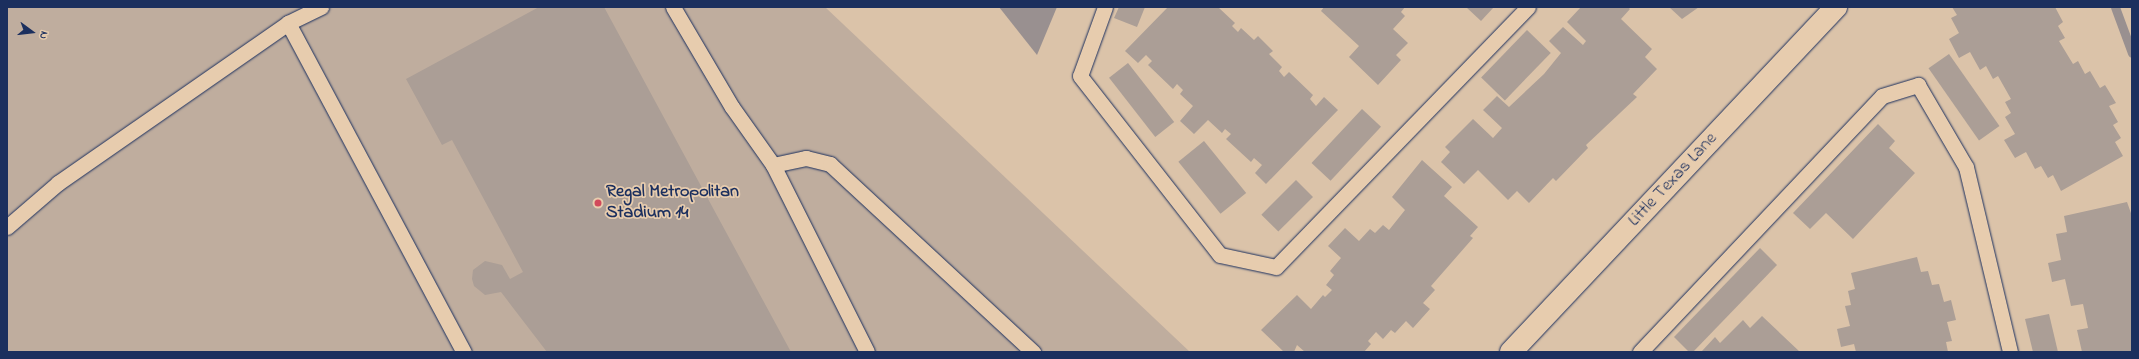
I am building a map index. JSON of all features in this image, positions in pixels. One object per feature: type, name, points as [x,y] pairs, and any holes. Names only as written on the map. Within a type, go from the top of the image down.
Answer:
[{"type":"street","name":"Little Texas Lane","points":[[1511,352],[1836,7]]},
{"type":"lane","points":[[7,227],[58,183],[288,23],[321,7]]},
{"type":"lane","points":[[673,7],[732,107],[773,165],[868,352]]},
{"type":"lane","points":[[1105,7],[1080,76],[1220,255],[1276,267],[1528,7]]},
{"type":"lane","points":[[288,23],[464,352]]},
{"type":"lane","points":[[1640,352],[1882,96],[1918,85],[1966,167],[2010,352]]},
{"type":"lane","points":[[773,165],[806,158],[830,164],[1033,352]]},
{"type":"shaded area","points":[[7,7],[825,7],[1190,352],[7,352]]},
{"type":"shaded area","points":[[999,7],[1057,7],[1037,55]]},
{"type":"building","name":"Regal Metropolitan Stadium 14","points":[[539,7],[604,7],[791,352],[547,352],[501,292],[485,295],[474,286],[472,279],[473,270],[485,261],[502,265],[510,279],[523,272],[452,140],[442,145],[406,79]]},
{"type":"building","points":[[1119,7],[1145,7],[1137,27],[1114,18]]},
{"type":"building","points":[[1168,7],[1218,7],[1235,23],[1232,26],[1238,32],[1241,28],[1254,40],[1258,36],[1273,51],[1269,54],[1282,67],[1279,71],[1284,77],[1289,72],[1313,95],[1310,99],[1316,106],[1324,97],[1338,110],[1266,184],[1255,173],[1262,165],[1254,158],[1251,162],[1226,139],[1231,134],[1225,129],[1222,133],[1208,120],[1194,134],[1180,121],[1193,106],[1180,94],[1183,90],[1177,84],[1173,89],[1148,65],[1152,61],[1146,55],[1138,63],[1125,51]]},
{"type":"building","points":[[1324,7],[1405,7],[1401,12],[1405,16],[1393,29],[1408,43],[1396,55],[1401,60],[1378,85],[1349,57],[1359,46],[1321,11]]},
{"type":"building","points":[[1466,7],[1494,7],[1481,21]]},
{"type":"building","points":[[1581,7],[1628,7],[1630,9],[1621,19],[1652,49],[1645,57],[1657,69],[1633,94],[1637,97],[1586,145],[1588,148],[1556,181],[1553,178],[1529,203],[1517,191],[1508,200],[1478,170],[1464,184],[1441,162],[1450,152],[1445,147],[1473,119],[1493,138],[1502,128],[1483,110],[1497,96],[1509,107],[1544,74],[1561,53],[1549,41],[1563,27],[1583,45],[1586,41],[1567,22]]},
{"type":"building","points":[[1669,7],[1699,7],[1682,19]]},
{"type":"building","points":[[1952,7],[2055,7],[2063,22],[2058,26],[2065,38],[2059,41],[2073,64],[2078,61],[2085,74],[2090,71],[2100,88],[2105,85],[2116,103],[2109,106],[2118,122],[2113,125],[2121,138],[2115,142],[2123,156],[2061,191],[2053,175],[2048,178],[2041,166],[2035,169],[2026,152],[2015,158],[2004,140],[2015,134],[2005,117],[2011,113],[2005,102],[2011,99],[1998,76],[1993,79],[1986,66],[1980,70],[1970,52],[1959,58],[1949,39],[1959,33],[1951,18],[1957,15]]},
{"type":"building","points":[[1527,30],[1551,53],[1505,100],[1481,77]]},
{"type":"building","points":[[1949,54],[1999,126],[1979,140],[1929,68]]},
{"type":"building","points":[[1128,63],[1174,122],[1155,137],[1109,78]]},
{"type":"building","points":[[1362,109],[1381,127],[1331,181],[1312,163]]},
{"type":"building","points":[[1878,124],[1895,141],[1889,148],[1915,173],[1853,239],[1826,213],[1810,229],[1793,213]]},
{"type":"building","points":[[1204,141],[1246,193],[1221,214],[1178,162]]},
{"type":"building","points":[[1422,160],[1452,187],[1444,196],[1478,227],[1470,236],[1473,238],[1431,286],[1435,290],[1423,303],[1430,309],[1413,328],[1406,321],[1395,333],[1391,330],[1383,339],[1376,332],[1368,341],[1371,344],[1364,352],[1305,352],[1297,345],[1294,352],[1284,352],[1261,330],[1297,295],[1311,309],[1323,295],[1325,297],[1332,290],[1326,285],[1334,275],[1330,271],[1341,258],[1328,246],[1345,228],[1359,241],[1370,229],[1375,233],[1383,225],[1389,230],[1405,210],[1392,197]]},
{"type":"building","points":[[1296,180],[1313,197],[1278,232],[1261,215]]},
{"type":"building","points":[[2127,202],[2132,216],[2132,352],[2082,352],[2077,330],[2088,328],[2083,304],[2071,306],[2065,279],[2052,282],[2048,263],[2061,260],[2056,234],[2067,232],[2064,216]]},
{"type":"building","points":[[1760,248],[1777,265],[1693,352],[1689,352],[1674,337]]},
{"type":"building","points":[[1917,257],[1921,272],[1928,271],[1932,285],[1939,284],[1944,302],[1951,300],[1956,320],[1947,322],[1952,341],[1946,342],[1948,352],[1856,352],[1854,344],[1841,347],[1837,329],[1850,326],[1845,306],[1851,305],[1848,291],[1855,289],[1851,273]]},
{"type":"building","points":[[2049,314],[2058,352],[2033,352],[2025,319]]},
{"type":"building","points":[[1762,316],[1800,352],[1702,351],[1715,337],[1720,343],[1743,320],[1750,328]]},
{"type":"waterway","points":[[2115,7],[2132,53]]},
{"type":"place","name":"Regal Metropolitan Stadium 14","points":[[598,203]]}]
